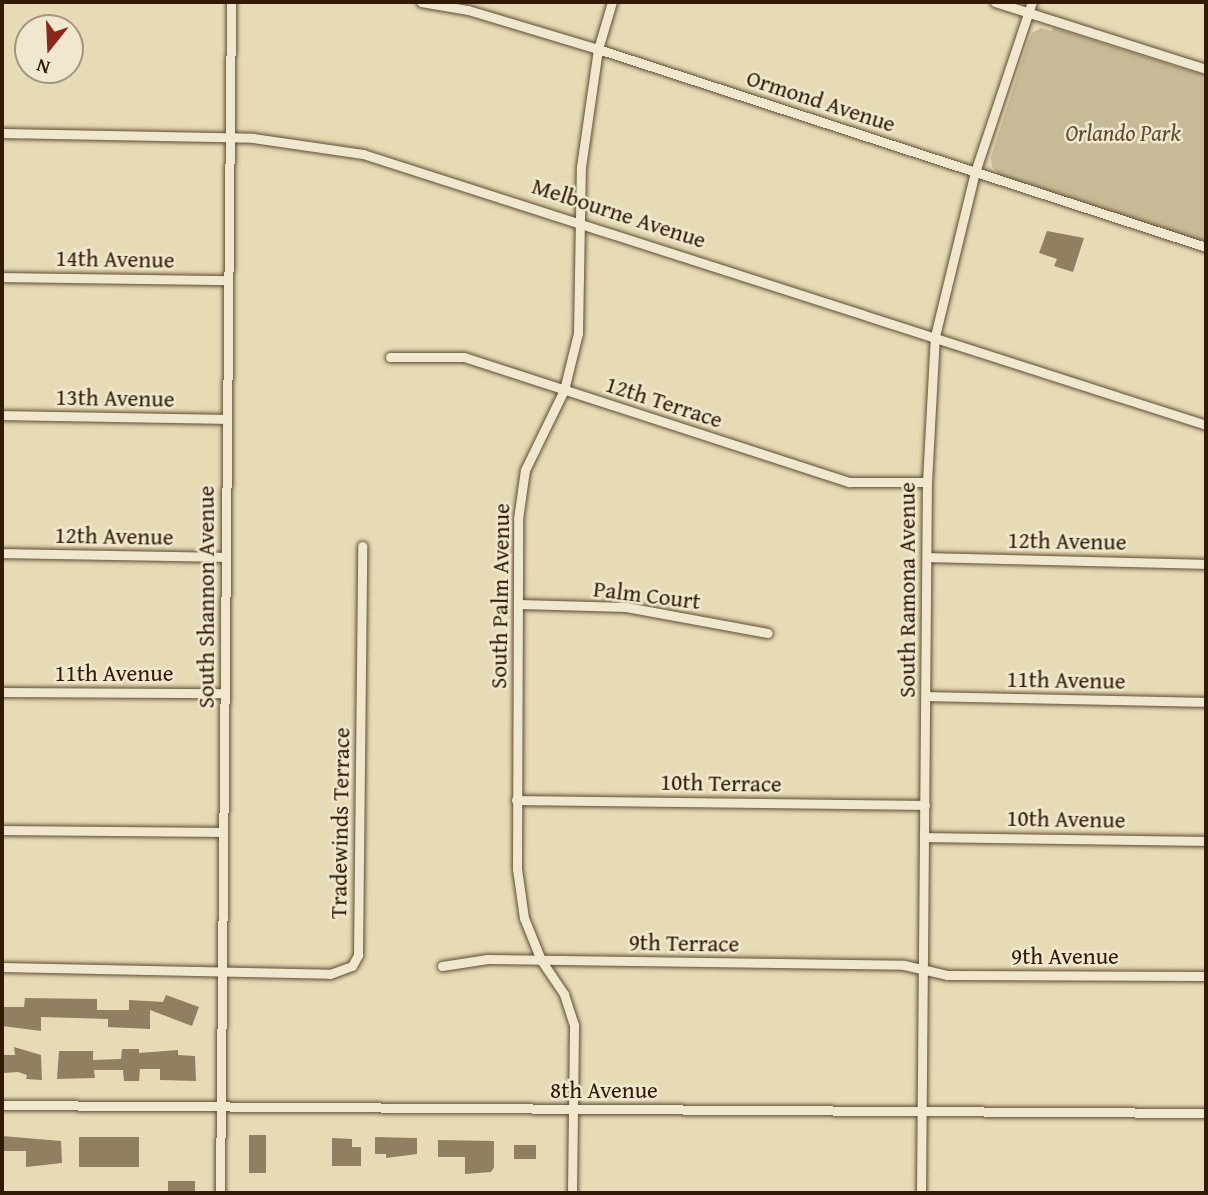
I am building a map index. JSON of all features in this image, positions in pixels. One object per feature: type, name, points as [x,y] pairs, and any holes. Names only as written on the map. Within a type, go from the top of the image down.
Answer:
[{"type":"street","name":"South Shannon Avenue","points":[[220,1193],[231,2]]},
{"type":"street","name":"Ormond Avenue","points":[[421,2],[468,10],[598,49],[1206,247]]},
{"type":"street","name":"South Palm Avenue","points":[[572,1193],[574,1025],[564,994],[541,960],[524,918],[517,869],[521,485],[530,452],[564,390],[578,333],[581,167],[598,49],[612,2]]},
{"type":"street","points":[[995,2],[1206,69]]},
{"type":"street","name":"South Ramona Avenue","points":[[921,1193],[927,482],[934,336],[975,172],[1032,2]]},
{"type":"street","name":"Melbourne Avenue","points":[[2,133],[230,137],[363,153],[579,220],[1206,425]]},
{"type":"street","name":"14th Avenue","points":[[2,277],[228,280]]},
{"type":"street","name":"12th Terrace","points":[[390,357],[464,357],[849,482],[927,482]]},
{"type":"street","name":"13th Avenue","points":[[2,415],[227,419]]},
{"type":"street","name":"Tradewinds Terrace","points":[[221,968],[330,974],[352,966],[358,955],[362,546]]},
{"type":"street","name":"12th Avenue","points":[[2,553],[225,557]]},
{"type":"street","name":"12th Avenue","points":[[928,557],[1206,564]]},
{"type":"street","name":"Palm Court","points":[[519,604],[626,607],[768,633]]},
{"type":"street","name":"11th Avenue","points":[[2,692],[225,693]]},
{"type":"street","name":"11th Avenue","points":[[926,696],[1206,702]]},
{"type":"street","name":"10th Terrace","points":[[516,800],[925,805]]},
{"type":"street","points":[[2,830],[223,832]]},
{"type":"street","name":"10th Avenue","points":[[924,837],[1206,841]]},
{"type":"street","name":"9th Terrace","points":[[442,966],[487,959],[904,965],[924,972]]},
{"type":"street","points":[[2,967],[221,968]]},
{"type":"street","name":"9th Avenue","points":[[924,972],[1206,976]]},
{"type":"street","name":"8th Avenue","points":[[2,1105],[1206,1113]]},
{"type":"green space","name":"Orlando Park","points":[[1041,28],[1051,31],[1054,28],[1206,76],[1206,243],[1003,178],[992,167],[991,157],[1028,42],[1032,33]]},
{"type":"building","points":[[1047,231],[1084,238],[1073,272],[1054,266],[1057,259],[1039,253]]},
{"type":"building","points":[[166,995],[199,1007],[192,1026],[150,1010],[150,1029],[108,1027],[108,1019],[41,1017],[41,1031],[2,1026],[2,1007],[24,1007],[25,998],[97,999],[97,1010],[129,1010],[129,1000],[163,1002]]},
{"type":"building","points":[[14,1047],[41,1055],[42,1080],[26,1079],[27,1075],[18,1072],[3,1073],[2,1055],[15,1055]]},
{"type":"building","points":[[122,1049],[139,1049],[139,1053],[178,1050],[178,1055],[195,1056],[196,1081],[160,1080],[160,1069],[140,1069],[139,1081],[124,1081],[123,1070],[94,1070],[95,1078],[57,1079],[59,1051],[93,1051],[93,1060],[121,1059]]},
{"type":"building","points":[[249,1135],[266,1135],[266,1173],[249,1173]]},
{"type":"building","points":[[2,1136],[61,1141],[62,1163],[26,1167],[26,1151],[2,1151]]},
{"type":"building","points":[[79,1137],[139,1137],[139,1167],[79,1167]]},
{"type":"building","points":[[375,1137],[417,1138],[417,1154],[386,1158],[386,1154],[375,1154]]},
{"type":"building","points":[[332,1138],[352,1139],[352,1147],[361,1147],[361,1166],[332,1166]]},
{"type":"building","points":[[438,1140],[494,1141],[494,1167],[491,1172],[465,1174],[465,1157],[438,1157]]},
{"type":"building","points":[[514,1145],[536,1145],[536,1159],[514,1159]]},
{"type":"building","points":[[168,1181],[195,1181],[195,1193],[168,1193]]}]
